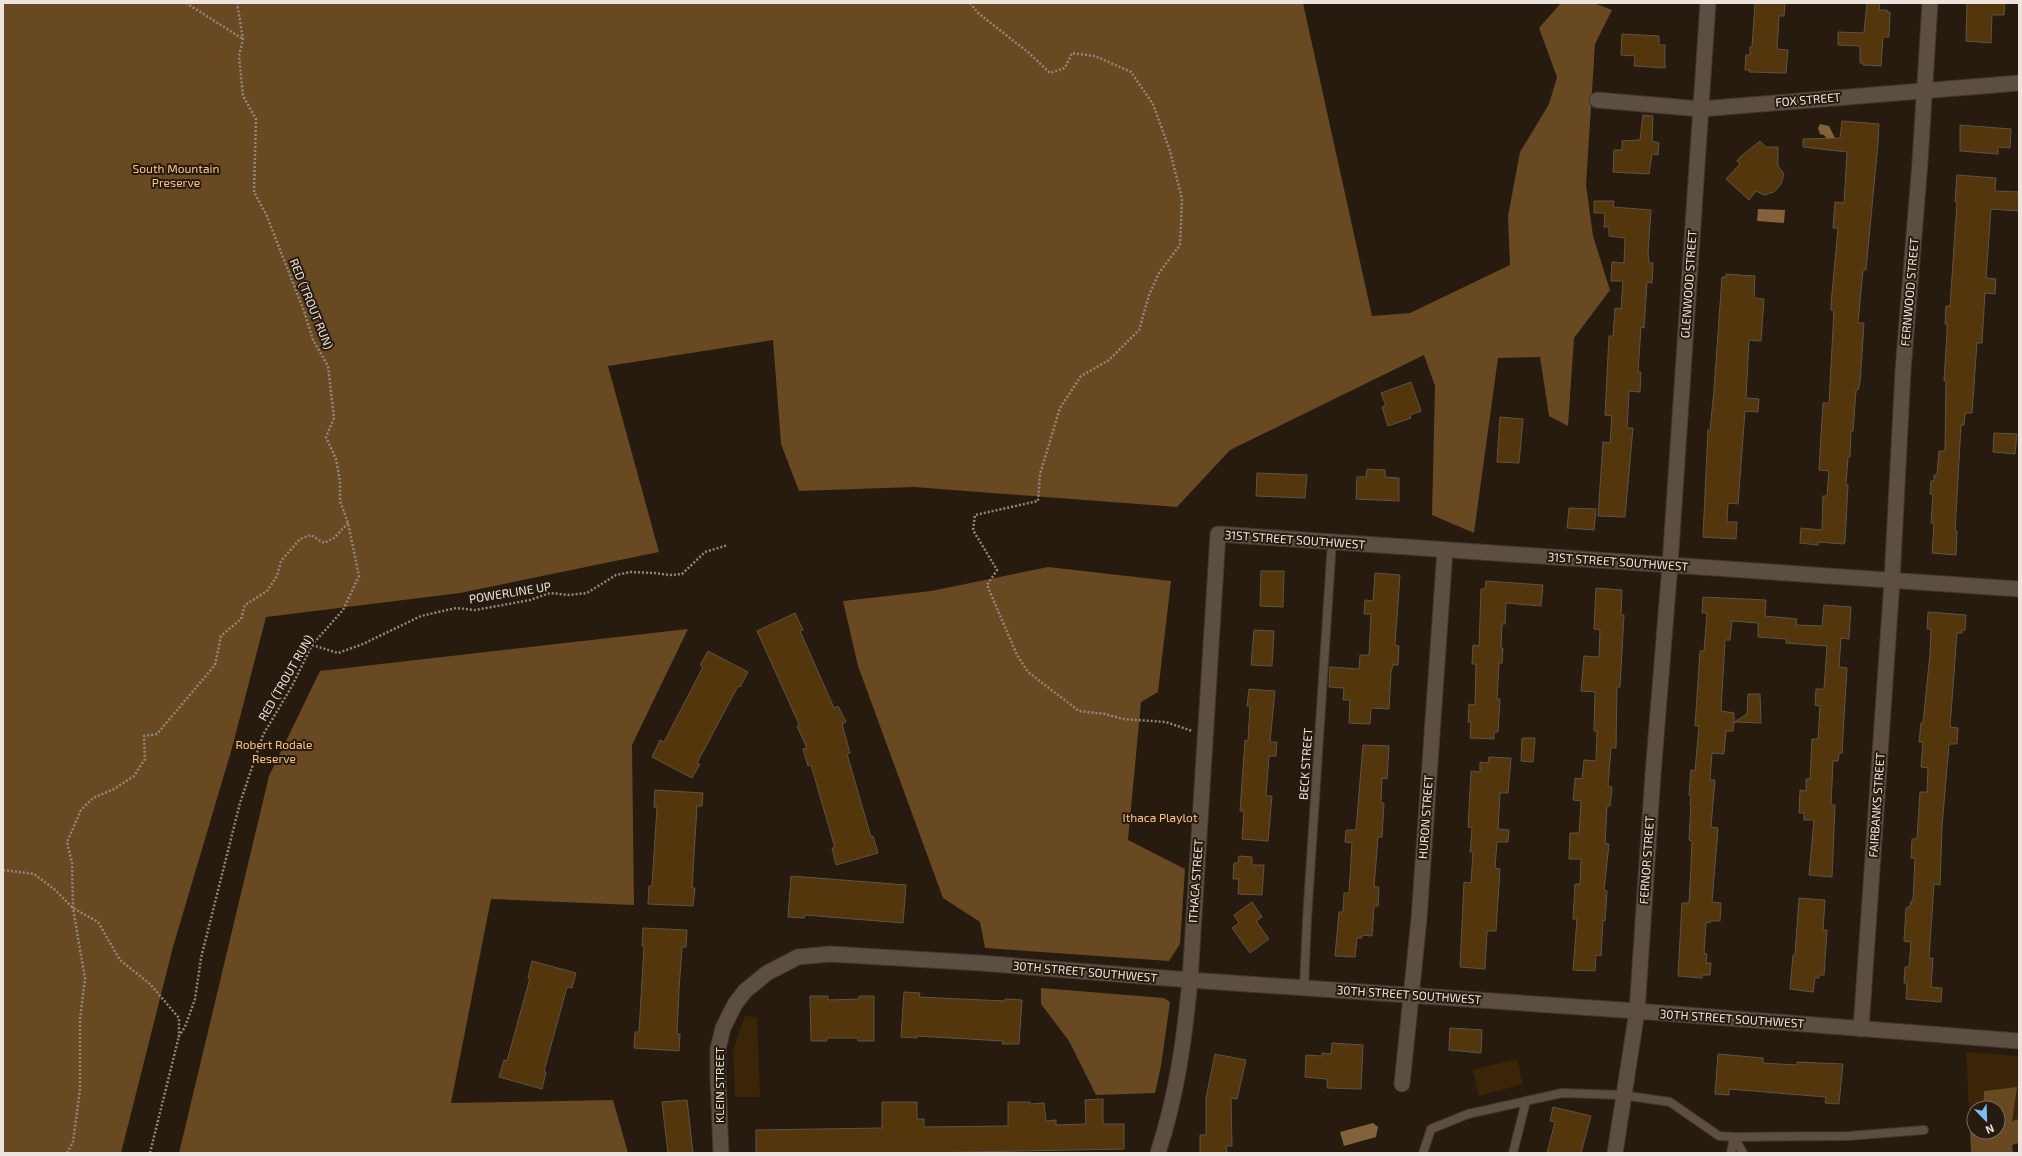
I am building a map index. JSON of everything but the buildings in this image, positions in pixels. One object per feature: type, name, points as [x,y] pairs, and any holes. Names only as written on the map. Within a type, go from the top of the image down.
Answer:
[{"type":"street","name":"GLENWOOD STREET","points":[[1670,565],[1708,3]]},
{"type":"street","name":"FERNWOOD STREET","points":[[1892,581],[1903,371],[1925,90],[1930,3]]},
{"type":"street","name":"FOX STREET","points":[[1597,100],[1701,109],[2019,83]]},
{"type":"street","name":"ITHACA STREET","points":[[1158,1153],[1168,1121],[1176,1086],[1183,1045],[1190,980],[1218,534]]},
{"type":"street","name":"31ST STREET SOUTHWEST","points":[[1218,534],[2019,589]]},
{"type":"street","name":"HURON STREET","points":[[1402,1084],[1413,996],[1445,550]]},
{"type":"street","name":"FERNOR STREET","points":[[1615,1153],[1622,1095],[1637,1012],[1652,782],[1670,565]]},
{"type":"street","name":"FAIRBANKS STREET","points":[[1861,1029],[1892,581]]},
{"type":"street","name":"30TH STREET SOUTHWEST","points":[[798,957],[830,954],[980,964],[2019,1041]]},
{"type":"street","name":"KLEIN STREET","points":[[721,1153],[718,1049],[723,1028],[735,1004],[746,992],[767,973],[798,957]]},
{"type":"lane","name":"BECK STREET","points":[[1304,988],[1307,919],[1332,542]]},
{"type":"lane","points":[[1423,1153],[1431,1129],[1468,1114],[1562,1093],[1622,1095],[1670,1102],[1719,1136],[1848,1136],[1924,1130]]},
{"type":"lane","points":[[1514,1153],[1526,1102]]},
{"type":"lane","points":[[1731,1153],[1734,1137]]},
{"type":"lane","points":[[1734,1137],[1742,1153]]},
{"type":"path","points":[[186,3],[243,39]]},
{"type":"path","name":"RED (TROUT RUN)","points":[[179,1036],[185,1027],[194,998],[201,958],[240,803],[263,735],[292,686],[312,645],[343,610],[359,576],[348,523],[340,501],[340,481],[336,459],[326,437],[334,418],[328,366],[313,340],[304,310],[266,214],[254,192],[256,119],[242,96],[239,56],[243,39],[237,3]]},
{"type":"path","points":[[970,3],[978,13],[1030,53],[1050,73],[1065,68],[1072,53],[1096,56],[1131,72],[1153,104],[1170,151],[1182,199],[1180,245],[1159,274],[1149,295],[1139,330],[1109,360],[1081,376],[1060,408],[1040,474],[1038,501],[975,515],[973,530],[997,570],[987,585],[1017,655],[1028,672],[1079,711],[1105,714],[1123,719],[1166,722],[1181,728],[1206,734]]},
{"type":"path","points":[[67,1153],[72,1142],[80,1089],[80,1019],[85,979],[73,908],[72,863],[67,842],[81,810],[93,798],[114,789],[134,776],[144,759],[144,736],[157,734],[215,664],[221,636],[241,619],[245,605],[267,591],[277,576],[281,561],[300,539],[311,535],[324,543],[334,538],[348,523]]},
{"type":"path","name":"POWERLINE UP","points":[[312,645],[338,653],[363,644],[421,616],[456,608],[475,610],[496,607],[530,600],[550,593],[569,595],[587,593],[616,575],[630,572],[670,575],[682,574],[705,552],[728,545]]},
{"type":"path","points":[[3,870],[34,874],[54,889],[73,908],[98,922],[120,960],[150,984],[179,1018],[179,1036],[150,1153]]},
{"type":"shaded area","points":[[1820,124],[1829,126],[1835,138],[1827,139],[1824,135],[1820,134],[1818,128]]},
{"type":"shaded area","points":[[1758,209],[1785,210],[1784,223],[1757,221]]},
{"type":"shaded area","points":[[745,1016],[757,1017],[760,1097],[735,1097],[733,1050]]},
{"type":"shaded area","points":[[1966,1052],[2019,1056],[2019,1119],[2012,1121],[2006,1115],[2006,1100],[1992,1100],[1984,1091],[1983,1100],[1968,1100]]},
{"type":"shaded area","points":[[1517,1059],[1523,1084],[1479,1096],[1473,1070]]},
{"type":"shaded area","points":[[1373,1123],[1378,1127],[1376,1137],[1344,1146],[1340,1132]]},
{"type":"green space","name":"South Mountain Preserve","points":[[3,3],[1303,3],[1372,316],[1410,313],[1510,265],[1508,216],[1520,152],[1549,104],[1557,77],[1539,28],[1561,3],[1594,3],[1612,10],[1595,44],[1586,185],[1593,236],[1610,290],[1574,338],[1568,426],[1549,416],[1540,357],[1498,358],[1474,533],[1432,515],[1435,386],[1424,355],[1230,450],[1177,507],[914,487],[799,491],[781,444],[773,340],[608,366],[659,552],[460,593],[266,617],[232,748],[173,947],[121,1153],[3,1153]]},
{"type":"green space","points":[[1048,567],[1171,581],[1158,692],[1141,702],[1128,840],[1185,869],[1180,944],[1169,961],[985,948],[980,922],[943,898],[858,666],[843,601],[931,591]]},
{"type":"green space","points":[[688,629],[632,745],[634,905],[491,899],[451,1103],[613,1100],[628,1153],[179,1153],[269,776],[320,671]]},
{"type":"green space","points":[[1041,988],[1164,998],[1170,1002],[1161,1066],[1155,1093],[1096,1095],[1069,1041],[1041,1004]]},
{"type":"green space","points":[[2017,1087],[2012,1121],[2019,1119],[2019,1143],[2012,1145],[2013,1153],[1971,1153],[1970,1140],[2006,1140],[2006,1100],[1983,1100],[1984,1091]]},
{"type":"park label","name":"Robert Rodale Reserve","points":[[274,752]]},
{"type":"park label","name":"Ithaca Playlot","points":[[1160,818]]}]
